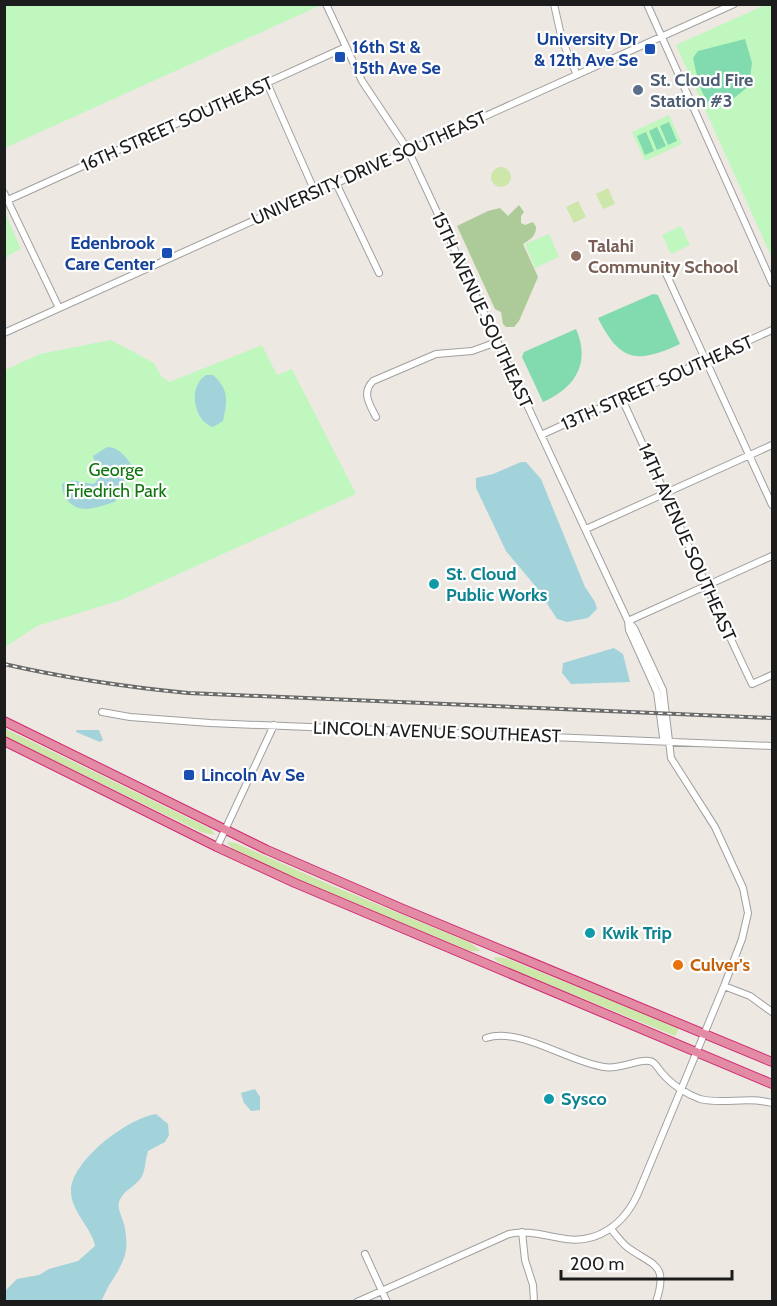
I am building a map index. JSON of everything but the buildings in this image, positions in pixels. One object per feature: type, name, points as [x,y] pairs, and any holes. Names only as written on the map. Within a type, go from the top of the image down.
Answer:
[{"type":"highway","points":[[4,721],[225,830],[354,888],[772,1062]]},
{"type":"highway","points":[[4,741],[216,847],[375,918],[772,1084]]},
{"type":"street","name":"15TH AVENUE SOUTHEAST","points":[[326,4],[365,86],[408,150],[628,621],[629,630],[657,692],[663,737],[668,741],[671,758],[715,827],[746,899],[748,913],[746,926],[724,986],[635,1200],[627,1214],[611,1229]]},
{"type":"street","points":[[554,4],[557,25],[577,75]]},
{"type":"street","points":[[647,4],[772,283]]},
{"type":"street","name":"UNIVERSITY DRIVE SOUTHEAST","points":[[4,333],[734,4]]},
{"type":"street","name":"16TH STREET SOUTHEAST","points":[[8,200],[346,47]]},
{"type":"street","points":[[267,83],[315,192]]},
{"type":"street","points":[[336,183],[379,273]]},
{"type":"street","points":[[4,193],[59,308]]},
{"type":"street","points":[[663,267],[772,505]]},
{"type":"street","name":"13TH STREET SOUTHEAST","points":[[541,435],[772,330]]},
{"type":"street","points":[[376,417],[367,395],[368,388],[373,381],[436,354],[472,351],[497,342]]},
{"type":"street","name":"14TH AVENUE SOUTHEAST","points":[[622,399],[666,493],[705,586],[752,684],[772,675]]},
{"type":"street","points":[[586,530],[772,445]]},
{"type":"street","points":[[628,621],[772,556]]},
{"type":"street","name":"LINCOLN AVENUE SOUTHEAST","points":[[102,712],[166,720],[772,746]]},
{"type":"street","points":[[216,847],[274,725]]},
{"type":"street","points":[[724,986],[750,996],[772,1012]]},
{"type":"street","points":[[486,1038],[498,1034],[519,1037],[568,1057],[603,1067],[620,1067],[649,1060],[667,1079],[698,1098],[711,1101],[749,1099],[772,1103]]},
{"type":"street","points":[[357,1302],[502,1237],[522,1232],[578,1240],[593,1238],[611,1229],[624,1245],[644,1256],[657,1268],[661,1282],[656,1302]]},
{"type":"street","points":[[522,1232],[525,1260],[533,1285],[534,1302]]},
{"type":"street","points":[[365,1254],[387,1302]]},
{"type":"green space","points":[[318,4],[319,6],[5,148],[5,5]]},
{"type":"green space","points":[[765,5],[772,5],[772,258],[676,45]]},
{"type":"green space","points":[[745,39],[752,63],[749,86],[734,98],[708,104],[699,85],[693,58],[698,51]]},
{"type":"green space","points":[[669,115],[682,144],[645,161],[632,132]]},
{"type":"green space","points":[[669,122],[677,141],[668,145],[660,126]]},
{"type":"green space","points":[[657,127],[666,146],[657,150],[649,131]]},
{"type":"green space","points":[[646,132],[654,151],[645,155],[637,136]]},
{"type":"green space","points":[[501,167],[508,170],[511,177],[508,184],[501,187],[494,184],[491,177],[494,170]]},
{"type":"green space","points":[[608,188],[615,204],[603,209],[596,194]]},
{"type":"green space","points":[[578,201],[586,217],[574,223],[566,207]]},
{"type":"green space","points":[[519,205],[524,212],[521,216],[521,223],[525,225],[533,222],[536,227],[532,237],[523,244],[538,277],[519,321],[514,327],[506,327],[503,324],[501,312],[495,309],[457,226],[488,211],[500,208],[508,216]]},
{"type":"green space","points":[[4,210],[21,249],[9,255],[5,260]]},
{"type":"green space","points":[[681,226],[690,245],[671,254],[662,235]]},
{"type":"green space","points":[[549,234],[559,257],[535,268],[525,244]]},
{"type":"green space","points":[[653,294],[658,295],[680,344],[652,355],[631,355],[622,351],[606,333],[598,318]]},
{"type":"green space","points":[[576,329],[582,353],[577,373],[564,389],[543,402],[522,357],[524,352]]},
{"type":"green space","name":"George Friedrich Park","points":[[111,340],[154,363],[161,376],[169,382],[262,345],[277,375],[292,369],[356,494],[121,600],[37,626],[5,647],[5,370],[40,354]]},
{"type":"green space","points":[[4,728],[211,829],[215,835],[201,832],[5,737]]},
{"type":"green space","points":[[227,842],[236,843],[469,942],[481,951],[470,951],[326,892],[234,851]]},
{"type":"green space","points":[[495,957],[506,958],[679,1028],[675,1036],[508,968],[494,959]]},
{"type":"water","points":[[206,375],[213,375],[222,386],[226,396],[223,421],[213,427],[201,418],[195,403],[196,387]]},
{"type":"water","points":[[107,447],[120,452],[135,471],[125,480],[115,502],[86,509],[74,506],[65,496],[62,484],[73,481],[94,484],[99,478],[93,456]]},
{"type":"water","points":[[526,462],[541,479],[585,587],[595,602],[597,609],[588,618],[567,622],[557,619],[537,588],[506,551],[476,488],[476,478],[493,474]]},
{"type":"water","points":[[614,648],[623,654],[630,682],[571,684],[562,673],[563,663]]},
{"type":"water","points":[[77,730],[99,730],[103,740],[100,742],[76,732]]},
{"type":"water","points":[[255,1089],[260,1097],[260,1110],[251,1111],[244,1103],[241,1093]]},
{"type":"water","points":[[156,1114],[168,1124],[169,1135],[165,1142],[148,1151],[141,1178],[123,1194],[119,1202],[125,1229],[126,1251],[120,1268],[101,1301],[5,1301],[5,1291],[17,1279],[39,1275],[49,1269],[78,1261],[95,1246],[74,1206],[71,1192],[73,1180],[80,1167],[103,1143],[131,1124]]},
{"type":"railway","points":[[4,664],[96,682],[188,693],[772,718]]},
{"type":"place","name":"University Dr & 12th Ave Se","points":[[650,49]]},
{"type":"place","name":"16th St & 15th Ave Se","points":[[340,57]]},
{"type":"place","name":"St. Cloud Fire Station #3","points":[[638,90]]},
{"type":"place","name":"Edenbrook Care Center","points":[[167,253]]},
{"type":"place","name":"Talahi Community School","points":[[576,256]]},
{"type":"place","name":"St. Cloud Public Works","points":[[434,584]]},
{"type":"place","name":"Lincoln Av Se","points":[[189,775]]},
{"type":"place","name":"Kwik Trip","points":[[590,933]]},
{"type":"place","name":"Culver's","points":[[678,965]]},
{"type":"place","name":"Sysco","points":[[549,1099]]}]
